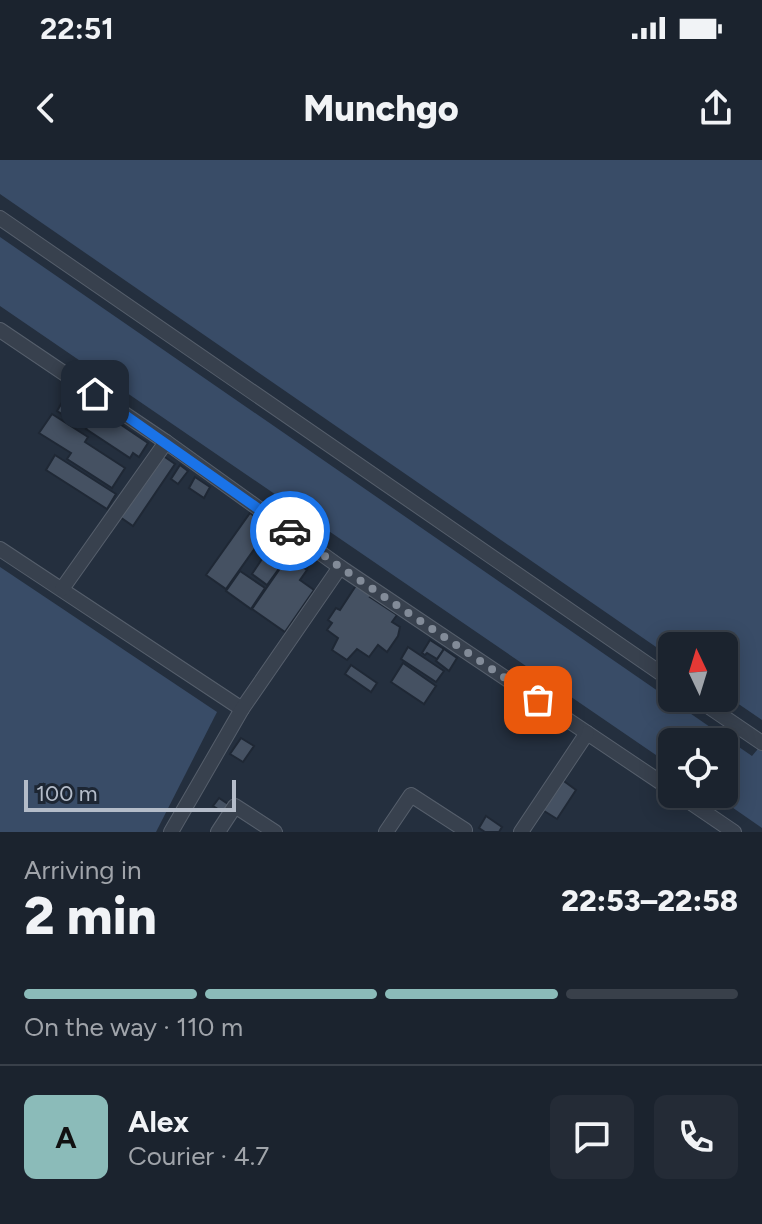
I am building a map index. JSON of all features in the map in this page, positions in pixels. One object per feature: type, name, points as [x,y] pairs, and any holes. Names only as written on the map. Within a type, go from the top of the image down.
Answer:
[{"type":"street","points":[[0,218],[658,671]]},
{"type":"street","points":[[0,330],[166,442],[340,567],[658,781]]},
{"type":"street","points":[[62,589],[166,442]]},
{"type":"street","points":[[0,549],[242,709]]},
{"type":"street","points":[[171,832],[242,709],[340,567]]},
{"type":"street","points":[[717,712],[762,743]]},
{"type":"street","points":[[521,832],[587,733]]},
{"type":"street","points":[[386,832],[411,795],[464,832]]},
{"type":"street","points":[[218,832],[235,806],[275,832]]},
{"type":"street","points":[[699,808],[734,832]]},
{"type":"water","points":[[0,160],[762,160],[762,720],[738,704],[738,632],[658,632],[658,648],[0,194]]},
{"type":"water","points":[[0,237],[658,691],[658,712],[688,712],[711,728],[658,728],[658,756],[0,306]]},
{"type":"water","points":[[0,567],[217,712],[156,832],[0,832]]},
{"type":"water","points":[[762,744],[762,828],[733,808],[738,808],[738,746],[752,756]]},
{"type":"building","points":[[69,391],[82,399],[70,419],[57,411]]},
{"type":"building","points":[[99,410],[148,443],[139,457],[133,453],[130,458],[86,429]]},
{"type":"building","points":[[52,414],[88,437],[85,442],[125,468],[112,488],[67,459],[71,453],[39,433]]},
{"type":"building","points":[[55,455],[116,494],[107,509],[46,470]]},
{"type":"building","points":[[162,455],[175,464],[133,526],[120,517]]},
{"type":"building","points":[[180,465],[188,471],[178,484],[171,479]]},
{"type":"building","points":[[195,477],[210,487],[204,498],[189,488]]},
{"type":"building","points":[[250,513],[270,527],[226,589],[206,575]]},
{"type":"building","points":[[277,533],[313,558],[307,568],[289,555],[267,585],[252,574]]},
{"type":"building","points":[[288,557],[307,570],[300,580],[314,590],[285,632],[252,609]]},
{"type":"building","points":[[240,571],[265,588],[251,609],[226,591]]},
{"type":"building","points":[[357,584],[397,615],[392,622],[400,627],[387,652],[378,645],[369,657],[357,649],[347,660],[332,650],[338,638],[327,630],[332,623],[328,620],[336,608],[340,610]]},
{"type":"building","points":[[430,640],[444,649],[437,659],[422,653]]},
{"type":"building","points":[[408,647],[444,671],[436,682],[401,659]]},
{"type":"building","points":[[444,649],[457,658],[449,671],[436,661]]},
{"type":"building","points":[[403,663],[436,686],[424,704],[391,682]]},
{"type":"building","points":[[351,665],[377,683],[371,692],[345,674]]},
{"type":"building","points":[[241,738],[254,746],[243,762],[230,754]]},
{"type":"building","points":[[561,779],[576,790],[557,819],[541,809]]},
{"type":"building","points":[[219,798],[231,806],[226,814],[213,806]]},
{"type":"building","points":[[486,816],[502,827],[499,832],[485,832],[479,828]]},
{"type":"way so far","points":[[290,531],[538,700]]},
{"type":"route","points":[[95,394],[290,531]]}]
